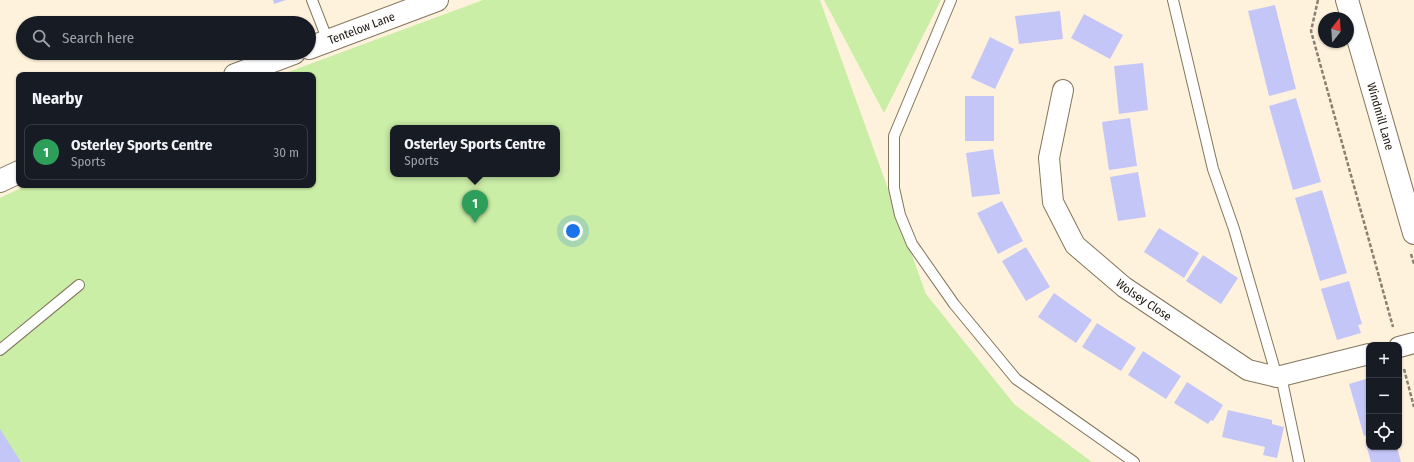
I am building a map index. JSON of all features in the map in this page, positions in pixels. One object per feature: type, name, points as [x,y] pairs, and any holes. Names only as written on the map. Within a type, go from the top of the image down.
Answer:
[{"type":"main road","name":"Tentelow Lane","points":[[318,44],[437,0]]},
{"type":"main road","name":"Windmill Lane","points":[[1347,0],[1414,233]]},
{"type":"main road","points":[[243,72],[275,60]]},
{"type":"main road","points":[[0,181],[16,173]]},
{"type":"street","name":"Wolsey Close","points":[[1063,90],[1049,158],[1053,202],[1075,245],[1124,287],[1248,370],[1279,376],[1366,355]]},
{"type":"street","points":[[1402,346],[1414,343]]},
{"type":"lane","points":[[312,0],[314,16]]},
{"type":"lane","points":[[951,0],[894,136],[894,188],[900,215],[912,244],[954,304],[1016,379],[1134,462]]},
{"type":"lane","points":[[1174,0],[1213,169],[1234,229],[1279,376],[1299,462]]},
{"type":"lane","points":[[316,29],[318,44]]},
{"type":"lane","points":[[0,350],[79,285]]},
{"type":"path","points":[[1318,0],[1311,31],[1397,342]]},
{"type":"path","points":[[1402,362],[1414,407]]},
{"type":"green space","points":[[483,0],[820,0],[926,294],[1014,404],[1092,462],[0,462],[0,198],[21,188],[316,188],[316,72],[288,72]]},
{"type":"green space","points":[[824,0],[941,0],[884,113]]},
{"type":"building","points":[[273,0],[286,0],[274,4]]},
{"type":"building","points":[[1275,5],[1296,89],[1269,96],[1248,11]]},
{"type":"building","points":[[1060,11],[1063,39],[1019,44],[1015,16]]},
{"type":"building","points":[[1084,14],[1123,35],[1110,59],[1071,38]]},
{"type":"building","points":[[990,37],[1014,49],[995,89],[971,78]]},
{"type":"building","points":[[1143,63],[1148,110],[1119,114],[1114,66]]},
{"type":"building","points":[[965,96],[994,96],[994,141],[965,141]]},
{"type":"building","points":[[1296,98],[1321,182],[1293,190],[1269,106]]},
{"type":"building","points":[[1130,118],[1137,166],[1109,170],[1102,122]]},
{"type":"building","points":[[993,149],[1000,194],[972,197],[966,153]]},
{"type":"building","points":[[1138,172],[1146,217],[1118,221],[1110,177]]},
{"type":"building","points":[[1322,190],[1347,273],[1320,281],[1295,198]]},
{"type":"building","points":[[1002,201],[1023,241],[998,254],[977,213]]},
{"type":"building","points":[[1159,228],[1199,253],[1184,278],[1144,252]]},
{"type":"building","points":[[1026,247],[1050,287],[1026,301],[1002,261]]},
{"type":"building","points":[[1203,255],[1238,278],[1221,304],[1186,281]]},
{"type":"building","points":[[1349,281],[1362,324],[1358,325],[1361,333],[1337,340],[1321,289]]},
{"type":"building","points":[[1054,293],[1092,320],[1076,343],[1038,317]]},
{"type":"building","points":[[1097,323],[1136,348],[1121,371],[1082,347]]},
{"type":"building","points":[[1143,351],[1181,376],[1166,399],[1128,375]]},
{"type":"building","points":[[1366,379],[1366,435],[1364,436],[1349,384]]},
{"type":"building","points":[[1187,382],[1223,405],[1213,421],[1211,420],[1208,424],[1174,403]]},
{"type":"building","points":[[1228,410],[1272,420],[1272,424],[1284,427],[1277,458],[1263,455],[1265,447],[1222,437]]},
{"type":"building","points":[[0,429],[21,462],[0,462]]},
{"type":"building","points":[[1368,450],[1398,450],[1401,462],[1371,462]]},
{"type":"place","name":"Osterley Sports Centre","points":[[475,223]]}]
